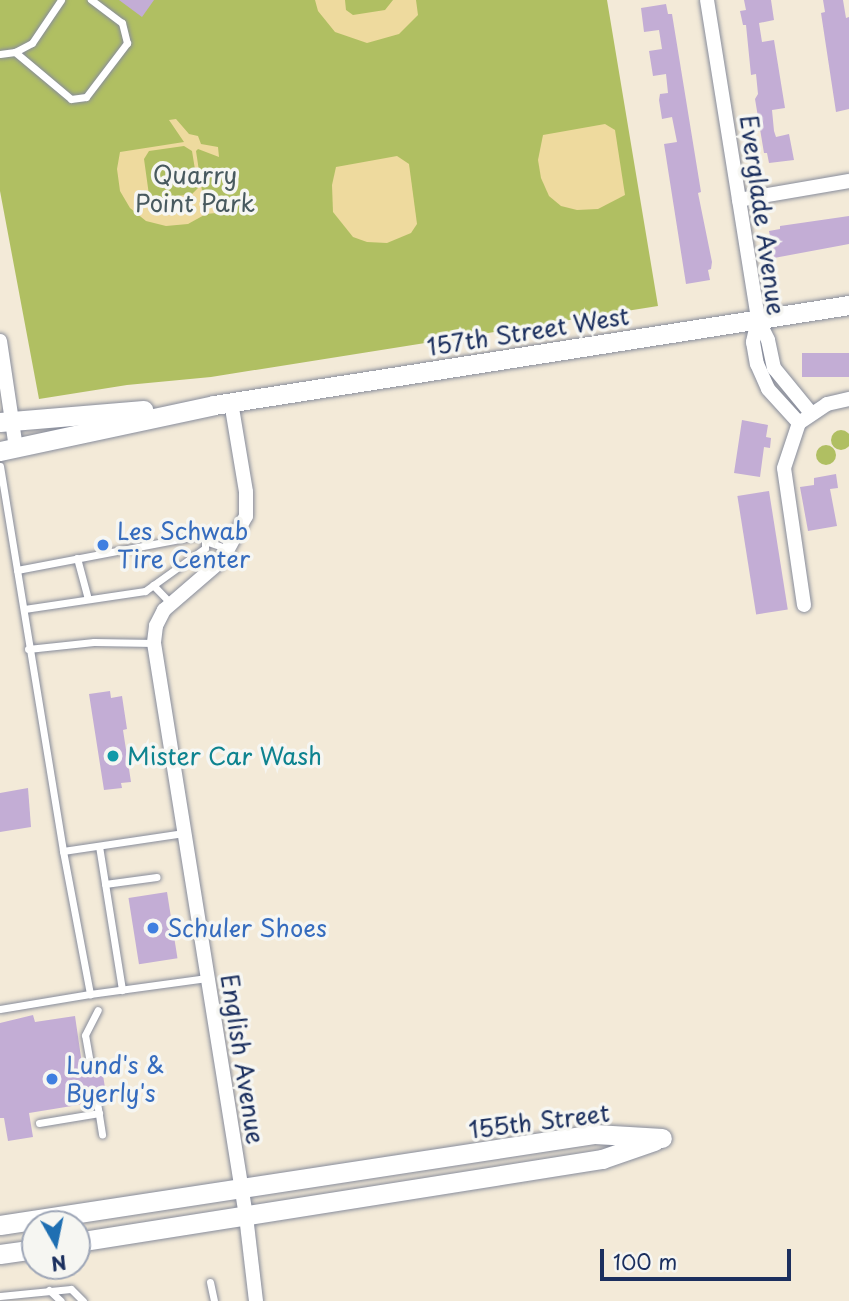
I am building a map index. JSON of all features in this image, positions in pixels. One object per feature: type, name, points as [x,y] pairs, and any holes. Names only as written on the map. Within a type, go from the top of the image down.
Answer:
[{"type":"street","name":"Everglade Avenue","points":[[707,0],[758,320],[768,340],[778,374],[811,413]]},
{"type":"street","points":[[739,200],[849,181]]},
{"type":"street","name":"157th Street West","points":[[8,449],[223,403],[849,305]]},
{"type":"street","name":"Everglade Avenue","points":[[758,320],[754,342],[762,379],[799,423]]},
{"type":"street","points":[[0,341],[8,449]]},
{"type":"street","points":[[804,605],[784,468],[799,423],[811,413],[833,402],[849,398]]},
{"type":"street","name":"157th Street West","points":[[6,421],[223,403]]},
{"type":"street","name":"English Avenue","points":[[223,403],[246,492],[246,516],[222,559],[164,610],[156,625],[154,642],[246,1216],[256,1301]]},
{"type":"street","name":"155th Street","points":[[0,1226],[595,1134],[662,1138],[602,1159],[91,1240]]},
{"type":"street","points":[[0,1254],[21,1251]]},
{"type":"lane","points":[[0,54],[15,52],[32,43],[61,0]]},
{"type":"lane","points":[[15,52],[71,99],[86,97],[127,43],[122,23],[91,0]]},
{"type":"lane","points":[[0,466],[28,649],[90,994]]},
{"type":"lane","points":[[17,570],[205,534],[205,548],[145,591],[24,609]]},
{"type":"lane","points":[[205,541],[228,549]]},
{"type":"lane","points":[[77,558],[88,599]]},
{"type":"lane","points":[[153,585],[172,605]]},
{"type":"lane","points":[[28,649],[94,642],[154,642]]},
{"type":"lane","points":[[63,851],[184,833]]},
{"type":"lane","points":[[99,846],[122,990]]},
{"type":"lane","points":[[105,884],[157,877]]},
{"type":"lane","points":[[0,1009],[207,978]]},
{"type":"lane","points":[[90,1063],[85,1035],[98,1010]]},
{"type":"lane","points":[[96,1096],[103,1135]]},
{"type":"lane","points":[[38,1123],[99,1113]]},
{"type":"lane","points":[[211,1282],[214,1301]]},
{"type":"lane","points":[[0,1296],[71,1289],[83,1301]]},
{"type":"lane","points":[[49,1290],[61,1301]]},
{"type":"green space","name":"Quarry Point Park","points":[[0,0],[607,0],[658,306],[211,377],[127,385],[39,399],[0,191]]},
{"type":"green space","points":[[841,430],[848,433],[851,440],[848,447],[841,450],[834,447],[831,440],[834,433]]},
{"type":"green space","points":[[826,445],[833,448],[836,455],[833,462],[826,465],[819,462],[816,455],[819,448]]},
{"type":"sand","points":[[315,0],[345,0],[346,10],[353,15],[385,10],[393,0],[416,0],[418,15],[399,34],[367,43],[335,32],[318,11]]},
{"type":"sand","points":[[176,119],[189,134],[198,136],[201,144],[218,147],[219,157],[198,149],[196,151],[204,204],[226,203],[226,212],[206,214],[188,224],[166,226],[146,221],[130,208],[120,191],[117,169],[120,152],[184,142],[169,120]],"holes":[[[184,146],[192,151],[198,188],[192,194],[156,199],[149,195],[144,159],[149,151]]]},
{"type":"sand","points":[[605,124],[615,130],[625,195],[598,209],[577,210],[561,206],[549,196],[541,178],[538,160],[543,135]]},
{"type":"sand","points":[[397,156],[409,164],[417,224],[411,233],[387,243],[367,242],[353,237],[333,212],[332,185],[336,167]]},
{"type":"building","points":[[119,0],[154,0],[142,17]]},
{"type":"building","points":[[744,0],[771,0],[774,20],[759,23],[762,42],[774,40],[785,108],[772,110],[774,131],[776,137],[789,134],[794,160],[769,163],[767,153],[764,153],[755,99],[758,94],[756,74],[751,75],[746,25],[743,25],[740,11],[746,10]]},
{"type":"building","points":[[823,0],[843,0],[846,18],[849,17],[849,109],[836,112],[821,13],[825,12]]},
{"type":"building","points":[[666,4],[668,14],[672,14],[701,192],[698,193],[712,262],[711,269],[708,270],[710,280],[686,284],[664,144],[677,142],[672,117],[662,119],[659,100],[660,94],[668,93],[666,74],[653,76],[649,51],[662,49],[659,30],[644,32],[641,8]]},
{"type":"building","points":[[849,216],[849,244],[774,258],[769,231],[780,229],[780,226]]},
{"type":"building","points":[[802,353],[849,353],[849,377],[802,377]]},
{"type":"building","points":[[742,420],[768,425],[766,437],[771,438],[770,448],[764,447],[760,477],[734,473]]},
{"type":"building","points":[[836,474],[838,488],[830,489],[837,526],[808,531],[800,487],[814,485],[814,478]]},
{"type":"building","points":[[769,491],[788,610],[756,615],[737,496]]},
{"type":"building","name":"Mister Car Wash","points":[[110,691],[111,698],[122,696],[127,729],[123,730],[131,782],[121,783],[122,788],[104,790],[89,694]]},
{"type":"building","points":[[28,788],[31,827],[0,832],[0,793]]},
{"type":"building","name":"Schuler Shoes","points":[[167,892],[177,958],[139,964],[128,898]]},
{"type":"building","name":"Lund's & Byerly's","points":[[33,1015],[35,1022],[75,1016],[82,1064],[90,1069],[101,1061],[106,1095],[94,1090],[89,1097],[90,1103],[29,1113],[33,1137],[8,1141],[4,1118],[0,1118],[0,1023]]},
{"type":"place","name":"Les Schwab Tire Center","points":[[103,545]]},
{"type":"place","name":"Mister Car Wash","points":[[113,756]]},
{"type":"place","name":"Schuler Shoes","points":[[153,928]]},
{"type":"place","name":"Lund's & Byerly's","points":[[52,1079]]}]
